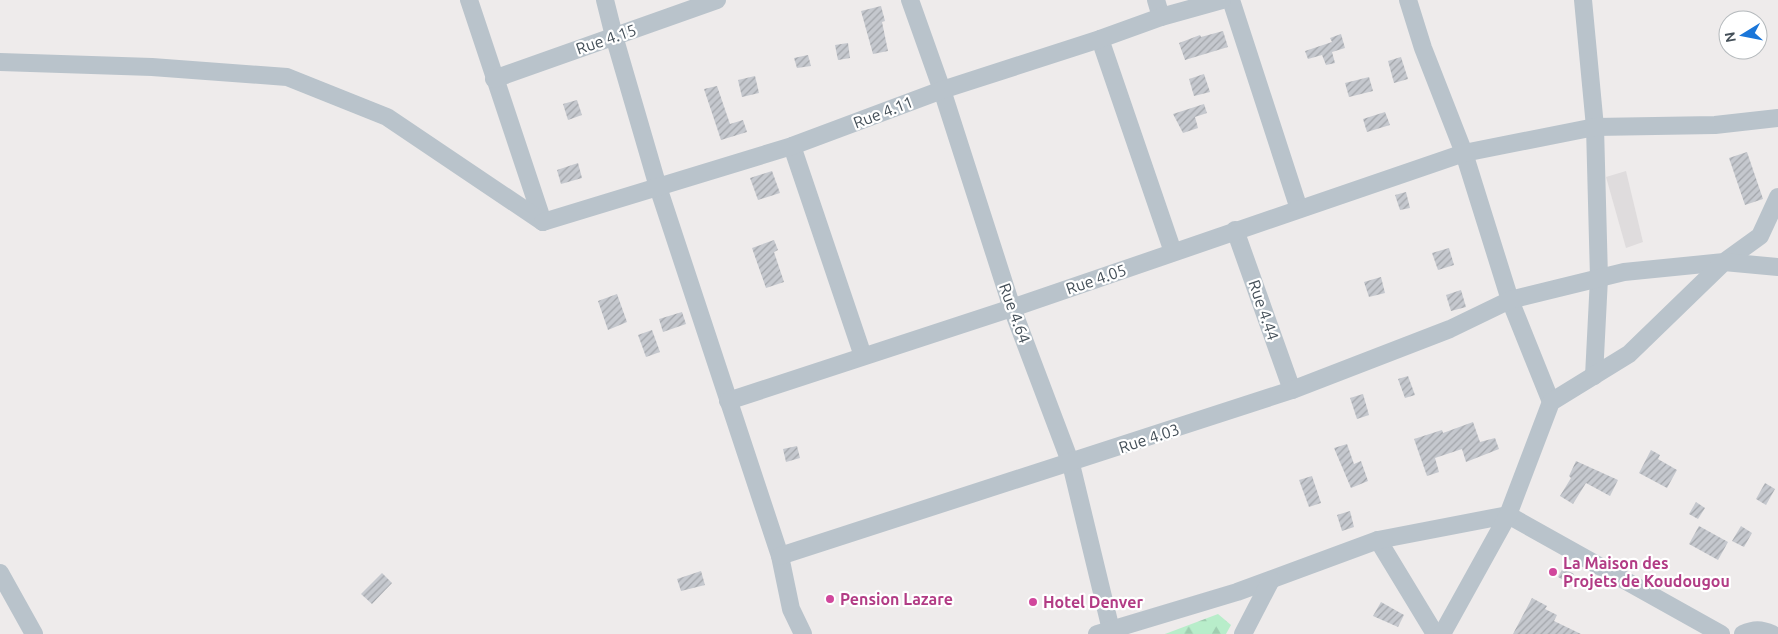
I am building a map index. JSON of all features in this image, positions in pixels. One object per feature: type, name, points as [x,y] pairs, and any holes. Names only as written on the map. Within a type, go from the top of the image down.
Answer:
[{"type":"street","points":[[469,0],[543,222]]},
{"type":"street","points":[[605,0],[658,187],[780,556],[791,609],[804,634]]},
{"type":"street","name":"Rue 4.15","points":[[494,79],[717,0]]},
{"type":"street","name":"Rue 4.64","points":[[910,0],[942,90],[1012,308],[1071,464],[1107,632]]},
{"type":"street","points":[[1156,0],[1161,17]]},
{"type":"street","name":"Rue 4.11","points":[[543,222],[792,146],[942,90],[1100,39],[1161,17],[1222,0]]},
{"type":"street","points":[[1231,0],[1299,209]]},
{"type":"street","points":[[1408,0],[1423,48],[1464,153],[1510,300],[1551,402]]},
{"type":"street","points":[[1583,0],[1595,127],[1599,278],[1594,376]]},
{"type":"street","points":[[1100,39],[1173,252]]},
{"type":"street","points":[[0,62],[152,67],[287,77],[388,117],[543,222]]},
{"type":"street","name":"Rue 4.05","points":[[728,401],[1012,308],[1464,153],[1595,127],[1715,125],[1778,118]]},
{"type":"street","points":[[792,146],[863,356]]},
{"type":"street","points":[[1442,634],[1508,515],[1551,402],[1629,354],[1724,262],[1760,236],[1778,197]]},
{"type":"street","name":"Rue 4.44","points":[[1236,230],[1292,390]]},
{"type":"street","name":"Rue 4.03","points":[[780,556],[1071,464],[1292,390],[1450,329],[1510,300],[1624,272],[1724,262],[1778,267]]},
{"type":"street","points":[[1107,632],[1237,592],[1378,540],[1508,515],[1721,634]]},
{"type":"street","points":[[1378,540],[1436,634]]},
{"type":"street","points":[[0,573],[34,634]]},
{"type":"street","points":[[1243,634],[1271,580]]},
{"type":"street","points":[[1743,634],[1752,630],[1774,630]]},
{"type":"shaded area","points":[[1626,171],[1643,242],[1626,248],[1606,177]]},
{"type":"green space","points":[[1218,614],[1231,625],[1226,634],[1165,634]]},
{"type":"building","points":[[881,6],[885,21],[882,22],[888,51],[873,54],[861,11]]},
{"type":"building","points":[[1223,31],[1228,47],[1185,60],[1179,43],[1200,35],[1201,37]]},
{"type":"building","points":[[1341,34],[1345,48],[1332,52],[1335,63],[1326,65],[1322,55],[1308,59],[1305,51],[1332,42],[1330,38]]},
{"type":"building","points":[[848,43],[850,58],[838,60],[835,45]]},
{"type":"building","points":[[808,55],[811,66],[797,68],[794,58]]},
{"type":"building","points":[[1401,57],[1408,79],[1394,83],[1388,61]]},
{"type":"building","points":[[1204,74],[1210,92],[1194,96],[1189,79]]},
{"type":"building","points":[[755,76],[759,93],[742,97],[738,80]]},
{"type":"building","points":[[1369,77],[1373,91],[1349,97],[1345,83]]},
{"type":"building","points":[[717,86],[730,124],[743,120],[747,132],[721,140],[704,89]]},
{"type":"building","points":[[577,100],[582,115],[568,120],[563,104]]},
{"type":"building","points":[[1204,104],[1207,113],[1195,117],[1198,128],[1183,133],[1173,114]]},
{"type":"building","points":[[1385,112],[1390,125],[1367,132],[1363,119]]},
{"type":"building","points":[[1747,152],[1763,199],[1745,205],[1729,158]]},
{"type":"building","points":[[578,163],[582,178],[561,184],[557,170]]},
{"type":"building","points":[[772,171],[780,193],[758,200],[750,178]]},
{"type":"building","points":[[1406,192],[1410,208],[1400,210],[1395,195]]},
{"type":"building","points":[[774,240],[778,250],[774,252],[784,282],[766,288],[752,248]]},
{"type":"building","points":[[1449,248],[1454,265],[1438,270],[1432,253]]},
{"type":"building","points":[[1381,277],[1385,293],[1369,297],[1364,282]]},
{"type":"building","points":[[1461,290],[1466,307],[1451,311],[1446,295]]},
{"type":"building","points":[[617,294],[627,322],[608,330],[598,301]]},
{"type":"building","points":[[682,312],[686,324],[663,332],[659,319]]},
{"type":"building","points":[[652,330],[660,352],[646,357],[638,335]]},
{"type":"building","points":[[1408,376],[1415,395],[1405,398],[1398,379]]},
{"type":"building","points":[[1363,394],[1369,415],[1357,419],[1350,398]]},
{"type":"building","points":[[1473,422],[1480,442],[1495,438],[1499,449],[1466,462],[1462,449],[1435,458],[1439,472],[1427,476],[1414,439],[1442,430],[1443,433]]},
{"type":"building","points":[[1347,444],[1354,464],[1361,461],[1368,481],[1351,488],[1334,448]]},
{"type":"building","points":[[797,446],[800,458],[786,462],[783,449]]},
{"type":"building","points":[[1651,450],[1660,455],[1658,459],[1677,470],[1667,488],[1639,473]]},
{"type":"building","points":[[1576,461],[1618,480],[1610,496],[1586,483],[1573,504],[1560,496],[1571,478],[1569,476]]},
{"type":"building","points":[[1312,476],[1321,503],[1309,507],[1299,480]]},
{"type":"building","points":[[1765,483],[1775,489],[1766,505],[1756,499]]},
{"type":"building","points":[[1696,502],[1705,508],[1698,519],[1689,514]]},
{"type":"building","points":[[1350,511],[1354,527],[1342,531],[1337,515]]},
{"type":"building","points":[[1699,526],[1728,542],[1718,560],[1689,544]]},
{"type":"building","points":[[1741,526],[1752,533],[1744,547],[1732,541]]},
{"type":"building","points":[[1563,568],[1574,574],[1569,583],[1558,577]]},
{"type":"building","points":[[701,571],[705,585],[681,591],[677,579]]},
{"type":"building","points":[[382,573],[392,583],[372,604],[361,594]]},
{"type":"building","points":[[1532,598],[1547,606],[1545,609],[1557,615],[1554,621],[1581,634],[1513,634]]},
{"type":"building","points":[[1381,602],[1404,615],[1398,627],[1373,616]]},
{"type":"place","name":"La Maison des Projets de Koudougou","points":[[1553,572]]},
{"type":"place","name":"Pension Lazare","points":[[830,599]]},
{"type":"place","name":"Hotel Denver","points":[[1033,602]]}]
